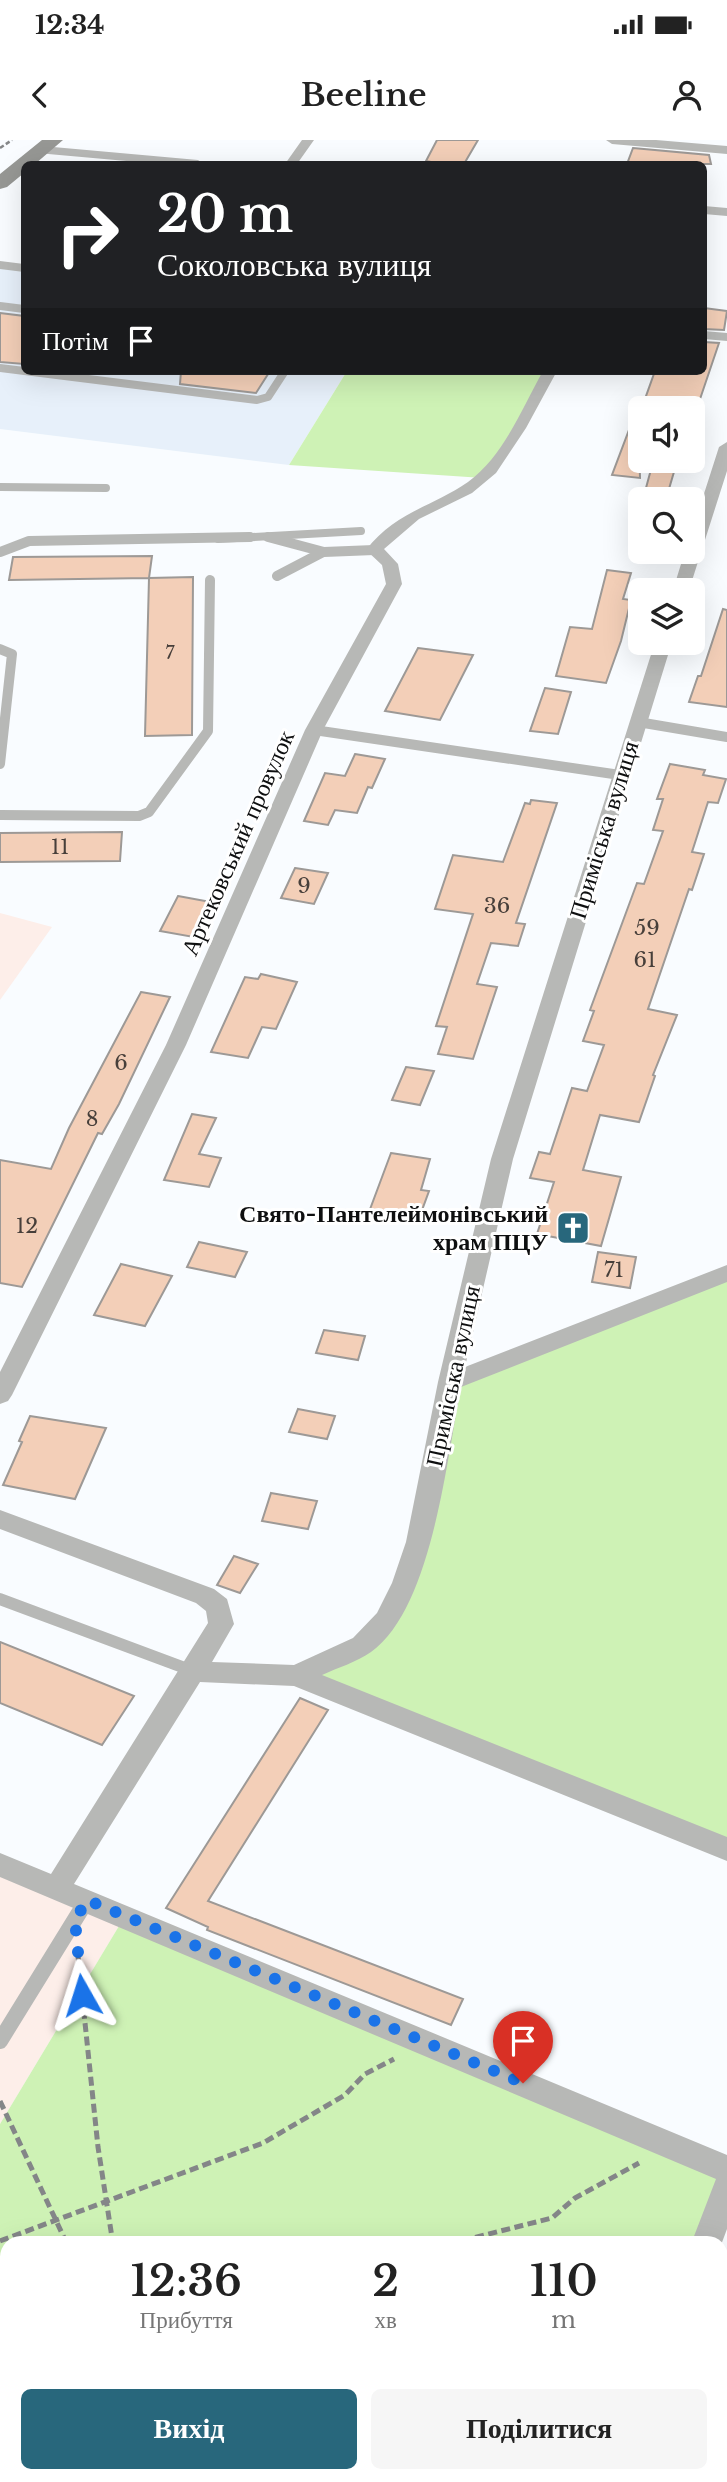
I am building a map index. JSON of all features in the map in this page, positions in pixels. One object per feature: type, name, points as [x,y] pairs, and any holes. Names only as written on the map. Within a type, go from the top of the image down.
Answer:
[{"type":"main road","points":[[28,161],[48,145]]},
{"type":"main road","points":[[0,183],[21,166]]},
{"type":"street","points":[[293,161],[308,140]]},
{"type":"street","points":[[612,140],[727,150]]},
{"type":"street","points":[[48,145],[174,161]]},
{"type":"street","points":[[707,210],[727,212]]},
{"type":"street","points":[[0,265],[21,268]]},
{"type":"street","points":[[707,335],[727,337]]},
{"type":"street","points":[[374,550],[418,513],[467,490],[483,478],[504,449],[548,375]]},
{"type":"street","points":[[685,578],[727,447]]},
{"type":"street","name":"Артековський провулок","points":[[0,1395],[176,1045],[314,730],[394,584],[395,571],[386,558],[374,550]]},
{"type":"street","name":"Приміська вулиця","points":[[192,1671],[296,1676],[362,1645],[386,1620],[405,1583],[418,1542],[450,1382],[502,1159],[620,775],[660,655]]},
{"type":"street","points":[[450,1382],[727,1273]]},
{"type":"street","points":[[0,1520],[205,1595],[218,1606],[221,1624],[56,1889]]},
{"type":"street","points":[[296,1676],[727,1849]]},
{"type":"street","points":[[0,1865],[56,1889],[81,1910],[425,2042],[727,2169]]},
{"type":"street","points":[[709,2236],[727,2188]]},
{"type":"lane","points":[[0,306],[21,309]]},
{"type":"lane","points":[[0,368],[21,371]]},
{"type":"lane","points":[[56,375],[257,400],[268,397],[282,375]]},
{"type":"lane","points":[[0,487],[106,488]]},
{"type":"lane","points":[[0,552],[29,541],[213,539],[361,531]]},
{"type":"lane","points":[[261,535],[324,552],[374,550]]},
{"type":"lane","points":[[277,576],[324,552]]},
{"type":"lane","points":[[0,815],[139,816],[149,812],[208,731],[210,580]]},
{"type":"lane","points":[[0,649],[12,654],[0,764]]},
{"type":"lane","points":[[638,722],[727,737]]},
{"type":"lane","points":[[314,730],[620,775]]},
{"type":"lane","points":[[0,1598],[192,1671]]},
{"type":"lane","points":[[0,2041],[81,1910]]},
{"type":"path","points":[[0,148],[12,140]]},
{"type":"path","points":[[81,1910],[106,2202],[112,2236]]},
{"type":"path","points":[[14,2236],[263,2143],[345,2095],[365,2074],[425,2042]]},
{"type":"path","points":[[0,2101],[64,2236]]},
{"type":"path","points":[[481,2236],[552,2218],[575,2197],[670,2145]]},
{"type":"shaded area","points":[[0,265],[21,268],[21,375],[345,375],[289,465],[0,429]]},
{"type":"shaded area","points":[[0,913],[52,927],[0,1000]]},
{"type":"shaded area","points":[[0,1865],[125,1916],[0,2124]]},
{"type":"green space","points":[[345,375],[547,375],[483,478],[289,465]]},
{"type":"green space","points":[[727,1273],[727,1849],[296,1676],[386,1620],[450,1382]]},
{"type":"green space","points":[[125,1916],[727,2169],[708,2236],[0,2236],[0,2124]]},
{"type":"building","points":[[437,140],[478,140],[466,161],[426,161]]},
{"type":"building","points":[[633,148],[709,155],[711,164],[707,164],[707,161],[628,161]]},
{"type":"building","points":[[707,308],[727,311],[724,330],[707,329]]},
{"type":"building","points":[[0,313],[21,316],[21,364],[0,362]]},
{"type":"building","points":[[707,342],[719,343],[701,396],[646,396],[654,375],[707,375]]},
{"type":"building","points":[[181,375],[267,375],[256,393],[180,384]]},
{"type":"building","points":[[628,433],[628,473],[640,473],[640,478],[612,475]]},
{"type":"building","points":[[650,473],[674,473],[670,487],[646,487]]},
{"type":"building","points":[[152,556],[149,578],[9,580],[13,557]]},
{"type":"building","points":[[607,570],[631,573],[623,599],[628,600],[628,612],[606,683],[556,676],[570,627],[592,629]]},
{"type":"building","points":[[193,577],[192,735],[145,736],[149,578]]},
{"type":"building","points":[[723,609],[727,610],[727,707],[689,702],[698,676],[701,676]]},
{"type":"building","points":[[418,648],[473,655],[440,720],[385,711]]},
{"type":"building","points":[[545,688],[571,692],[558,734],[530,731]]},
{"type":"building","points":[[355,754],[385,759],[372,788],[368,787],[357,813],[335,810],[328,825],[304,821],[325,773],[345,776]]},
{"type":"building","points":[[670,764],[705,770],[703,775],[726,779],[718,803],[708,802],[692,852],[704,854],[692,890],[689,889],[648,1009],[677,1015],[653,1075],[655,1076],[639,1122],[600,1115],[583,1170],[621,1177],[601,1246],[537,1234],[554,1182],[530,1178],[539,1152],[550,1154],[572,1088],[587,1091],[604,1045],[583,1041],[594,1011],[590,1010],[637,883],[644,884],[663,831],[653,830],[663,799],[657,799]]},
{"type":"building","points":[[531,800],[557,803],[516,923],[525,924],[518,946],[491,943],[477,984],[497,987],[473,1059],[438,1054],[447,1027],[436,1026],[473,914],[435,909],[453,855],[503,862],[525,803],[530,804]]},
{"type":"building","points":[[122,832],[120,861],[0,862],[0,833]]},
{"type":"building","points":[[295,868],[328,873],[314,904],[281,898]]},
{"type":"building","points":[[178,896],[216,903],[199,938],[160,931]]},
{"type":"building","points":[[261,974],[297,982],[276,1029],[262,1027],[248,1058],[211,1052],[245,977],[258,979]]},
{"type":"building","points":[[141,992],[170,997],[119,1104],[102,1134],[98,1133],[22,1287],[0,1283],[0,1160],[51,1169],[69,1128]]},
{"type":"building","points":[[406,1067],[434,1071],[420,1105],[392,1100]]},
{"type":"building","points":[[192,1114],[216,1118],[199,1154],[221,1158],[209,1187],[164,1180]]},
{"type":"building","points":[[391,1153],[430,1159],[421,1190],[429,1191],[418,1221],[369,1212]]},
{"type":"building","points":[[199,1242],[247,1252],[235,1277],[187,1267]]},
{"type":"building","points":[[598,1252],[636,1257],[630,1288],[592,1282]]},
{"type":"building","points":[[121,1264],[172,1276],[145,1326],[94,1315]]},
{"type":"building","points":[[324,1330],[365,1336],[358,1360],[316,1353]]},
{"type":"building","points":[[298,1409],[335,1416],[327,1439],[289,1432]]},
{"type":"building","points":[[30,1416],[106,1428],[75,1499],[3,1485]]},
{"type":"building","points":[[271,1493],[317,1501],[308,1529],[262,1521]]},
{"type":"building","points":[[234,1556],[258,1564],[240,1593],[217,1585]]},
{"type":"building","points":[[0,1642],[134,1696],[102,1745],[0,1703]]},
{"type":"building","points":[[300,1698],[328,1710],[208,1901],[463,1999],[451,2025],[207,1930],[208,1927],[166,1908]]},
{"type":"place","name":"Свято-Пантелеймонівський храм ПЦУ","points":[[573,1228]]},
{"type":"route","points":[[82,1995],[75,1920],[87,1900],[523,2083]]}]
